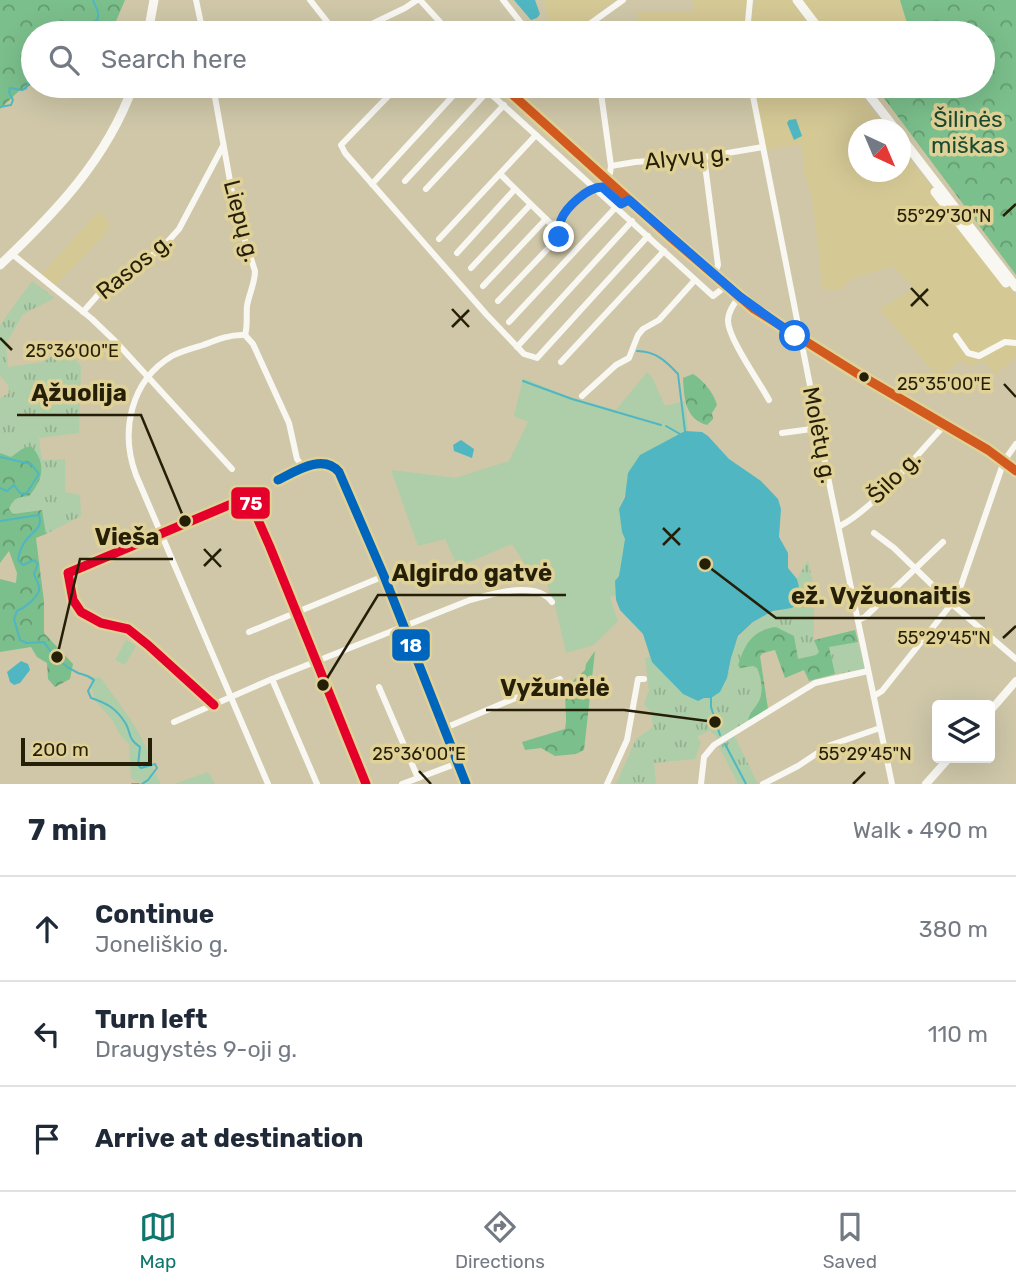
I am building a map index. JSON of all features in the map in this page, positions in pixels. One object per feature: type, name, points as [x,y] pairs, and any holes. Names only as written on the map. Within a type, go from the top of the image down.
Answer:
[{"type":"highway","points":[[150,21],[154,0]]},
{"type":"highway","points":[[797,0],[813,21]]},
{"type":"highway","points":[[0,265],[74,190],[111,135],[128,98]]},
{"type":"highway","points":[[864,98],[880,119]]},
{"type":"highway","points":[[871,98],[888,119]]},
{"type":"highway","points":[[911,149],[1016,289]]},
{"type":"highway","points":[[911,159],[999,275],[1016,289]]},
{"type":"main road","points":[[995,705],[1016,681]]},
{"type":"main road","points":[[926,784],[945,763]]},
{"type":"street","points":[[196,0],[200,21]]},
{"type":"street","points":[[310,0],[327,21]]},
{"type":"street","points":[[378,21],[419,0],[439,21]]},
{"type":"street","points":[[502,0],[519,21]]},
{"type":"street","points":[[591,21],[623,0]]},
{"type":"street","points":[[748,21],[750,0]]},
{"type":"street","name":"Liepų g.","points":[[215,98],[235,209],[255,271],[247,306],[245,335]]},
{"type":"street","points":[[386,98],[341,145],[345,153],[524,354],[537,358],[648,236]]},
{"type":"street","points":[[372,184],[451,98]]},
{"type":"street","points":[[405,181],[476,98]]},
{"type":"street","points":[[496,98],[594,187],[619,206],[713,296],[726,286]]},
{"type":"street","points":[[516,98],[739,296],[802,340],[1004,461],[1016,471]]},
{"type":"street","points":[[601,98],[611,166],[605,179]]},
{"type":"street","name":"Molėtų g.","points":[[753,98],[892,784]]},
{"type":"street","points":[[425,189],[504,105]]},
{"type":"street","points":[[439,239],[536,135]]},
{"type":"street","name":"Rasos g.","points":[[83,312],[104,288],[153,256],[179,229],[224,145]]},
{"type":"street","name":"Alyvų g.","points":[[611,166],[704,157],[763,147]]},
{"type":"street","points":[[704,157],[718,265],[714,276]]},
{"type":"street","points":[[500,174],[551,224],[560,223],[581,195],[594,187]]},
{"type":"street","points":[[457,253],[515,189]]},
{"type":"street","points":[[509,322],[619,206],[629,200]]},
{"type":"street","points":[[471,268],[530,205]]},
{"type":"street","points":[[483,286],[546,219]]},
{"type":"street","points":[[517,347],[632,221]]},
{"type":"street","points":[[498,301],[559,237],[562,232],[560,223]]},
{"type":"street","points":[[561,362],[664,251]]},
{"type":"street","points":[[12,254],[83,312],[149,376],[203,440],[232,468]]},
{"type":"street","points":[[582,396],[609,370],[629,358],[635,340],[643,329],[659,320],[695,280]]},
{"type":"street","points":[[739,296],[730,311],[728,323],[732,336],[769,400]]},
{"type":"street","points":[[268,784],[136,475],[129,450],[130,414],[136,396],[149,376],[173,355],[231,336],[245,335],[253,344],[289,423],[296,459],[303,467]]},
{"type":"street","points":[[956,336],[968,352],[979,356],[1005,342],[1016,342]]},
{"type":"street","name":"Šilo g.","points":[[839,526],[850,520],[884,489],[944,425]]},
{"type":"street","points":[[782,433],[819,428]]},
{"type":"street","points":[[874,696],[882,691],[953,605],[961,589],[1004,461],[1016,444]]},
{"type":"street","points":[[278,480],[303,467],[326,463],[333,466],[342,477],[466,784]]},
{"type":"street","points":[[214,705],[128,629],[101,623],[81,612],[72,600],[68,573],[248,498],[366,784]]},
{"type":"street","points":[[874,533],[1016,659]]},
{"type":"street","points":[[858,620],[865,617],[943,541]]},
{"type":"street","points":[[249,632],[384,576]]},
{"type":"street","points":[[174,722],[316,661],[488,595],[525,591],[545,595],[552,602]]},
{"type":"street","points":[[701,784],[704,757],[714,745],[815,683],[868,671]]},
{"type":"street","points":[[272,679],[317,784]]},
{"type":"street","points":[[445,728],[560,679]]},
{"type":"street","points":[[607,784],[623,752],[630,729],[638,679],[644,679]]},
{"type":"street","points":[[379,687],[418,778]]},
{"type":"street","points":[[763,784],[798,766],[828,746],[880,728]]},
{"type":"street","points":[[402,784],[458,763]]},
{"type":"shaded area","points":[[544,0],[616,0],[590,21],[548,21]]},
{"type":"shaded area","points":[[694,0],[747,0],[744,21],[637,21],[638,11],[693,11]]},
{"type":"shaded area","points":[[755,0],[791,0],[806,21],[752,21]]},
{"type":"shaded area","points":[[801,0],[900,0],[906,21],[818,21]]},
{"type":"shaded area","points":[[755,98],[862,98],[878,119],[848,119],[848,182],[911,182],[911,161],[1016,296],[1016,358],[995,374],[982,361],[972,367],[961,361],[938,377],[879,309],[914,288],[892,266],[849,280],[842,290],[823,290],[812,197],[805,177],[801,144],[765,150]]},
{"type":"shaded area","points":[[99,211],[110,223],[106,233],[54,286],[41,275]]},
{"type":"green space","points":[[0,0],[125,0],[116,21],[21,21],[21,90],[0,109]]},
{"type":"green space","name":"Šilinės miškas","points":[[900,0],[1016,0],[1016,275],[911,134],[911,119],[900,119],[884,98],[995,98],[995,21],[906,21]]},
{"type":"green space","points":[[32,281],[55,298],[23,314],[6,344],[8,367],[43,362],[65,348],[81,366],[79,433],[39,438],[42,460],[65,459],[65,492],[80,495],[81,516],[46,534],[42,510],[12,514],[9,509],[12,501],[19,497],[22,449],[11,457],[0,453],[0,398],[9,393],[8,385],[0,376],[0,325]]},
{"type":"green space","points":[[647,372],[665,406],[685,401],[688,430],[640,455],[619,509],[625,539],[619,576],[615,581],[616,595],[610,597],[618,621],[594,645],[566,653],[555,605],[541,570],[529,571],[512,544],[458,567],[445,539],[418,546],[391,470],[455,478],[509,461],[528,422],[514,416],[523,378],[567,396],[616,410]]},
{"type":"green space","points":[[693,374],[708,387],[717,405],[712,413],[713,419],[707,425],[694,418],[685,400],[683,378]]},
{"type":"green space","points":[[31,446],[41,465],[40,478],[29,496],[16,499],[9,509],[13,514],[42,510],[46,534],[36,538],[44,602],[44,633],[73,664],[70,679],[55,687],[48,679],[47,663],[37,657],[31,647],[0,652],[0,579],[16,583],[17,573],[9,551],[0,563],[0,453],[11,457]]},
{"type":"green space","points":[[808,560],[814,588],[814,640],[819,652],[817,655],[798,660],[777,627],[753,666],[757,668],[760,676],[761,693],[748,721],[718,739],[710,730],[697,737],[701,742],[695,759],[654,763],[656,784],[616,784],[636,739],[653,727],[651,712],[644,704],[649,690],[645,658],[650,657],[678,690],[698,701],[716,695],[725,683],[734,648],[745,630],[771,613],[792,608],[801,595],[797,579]]},
{"type":"green space","points":[[776,627],[794,636],[798,659],[819,652],[814,640],[855,630],[858,642],[829,647],[835,674],[809,681],[804,670],[785,678],[775,650],[763,653],[760,656],[768,709],[748,721],[761,697],[761,680],[757,668],[740,668],[738,665],[755,635]]},
{"type":"green space","points":[[126,640],[136,646],[125,665],[115,660]]},
{"type":"green space","points":[[858,642],[865,669],[835,674],[828,647]]},
{"type":"green space","points":[[595,651],[584,750],[576,754],[555,756],[541,748],[525,750],[522,742],[565,729],[566,693],[573,680],[585,670]]},
{"type":"green space","points":[[90,677],[101,678],[129,718],[144,743],[161,784],[143,784],[131,778],[129,744],[94,699]]},
{"type":"green space","points":[[734,735],[758,784],[738,784],[719,747]]},
{"type":"green space","points":[[208,772],[215,784],[174,784]]},
{"type":"water","points":[[514,0],[535,0],[540,14],[531,20]]},
{"type":"water","points":[[796,119],[802,136],[794,140],[787,123]]},
{"type":"water","points":[[685,431],[702,432],[708,436],[729,459],[761,481],[778,499],[781,509],[779,537],[788,553],[788,568],[797,579],[801,595],[792,608],[773,611],[753,622],[738,636],[727,678],[720,692],[711,698],[698,701],[683,694],[652,662],[643,634],[620,610],[616,600],[615,581],[619,576],[625,539],[619,509],[625,497],[628,473],[640,455]]},
{"type":"water","points":[[461,440],[474,449],[472,458],[454,451],[453,445]]},
{"type":"water","points":[[21,661],[28,664],[30,670],[20,683],[14,685],[7,672]]},
{"type":"waterway","points":[[93,0],[98,12],[96,21]]},
{"type":"waterway","points":[[0,107],[11,105],[13,100],[10,88],[21,90]]},
{"type":"waterway","points":[[637,351],[660,358],[678,374],[685,431]]},
{"type":"waterway","points":[[523,381],[572,399],[661,425]]},
{"type":"waterway","points":[[666,426],[680,434]]},
{"type":"waterway","points":[[0,457],[31,464],[39,474],[26,494],[20,493],[14,485],[7,491],[0,488]]},
{"type":"waterway","points":[[0,521],[39,515],[40,519],[37,528],[22,546],[18,560],[23,565],[34,560],[38,564],[34,574],[39,584],[33,600],[17,611],[14,619],[20,640],[27,643],[44,642],[63,664],[94,680],[88,691],[91,698],[111,707],[123,719],[131,738],[140,747],[138,765],[141,768],[155,764],[157,768],[142,784]]},
{"type":"waterway","points":[[711,698],[711,707],[720,735]]},
{"type":"waterway","points":[[725,744],[746,784]]},
{"type":"waterway","points":[[132,784],[139,784]]},
{"type":"transit line","points":[[516,98],[754,309],[988,450],[1016,471]]},
{"type":"transit line","name":"18","points":[[278,480],[317,464],[325,464],[339,472],[384,576],[466,784]]},
{"type":"transit line","name":"75","points":[[214,705],[128,629],[101,623],[81,612],[73,600],[68,573],[248,497],[366,784]]},
{"type":"place","name":"Ąžuolija","points":[[185,521]]},
{"type":"place","name":"ež. Vyžuonaitis","points":[[705,564]]},
{"type":"place","name":"Vieša","points":[[57,657]]},
{"type":"place","name":"Algirdo gatvė","points":[[323,685]]},
{"type":"place","name":"Vyžunėlė","points":[[715,722]]},
{"type":"route","points":[[559,237],[562,232],[562,217],[581,195],[594,187],[602,187],[621,204],[629,200],[714,276],[767,318],[795,336]]}]
